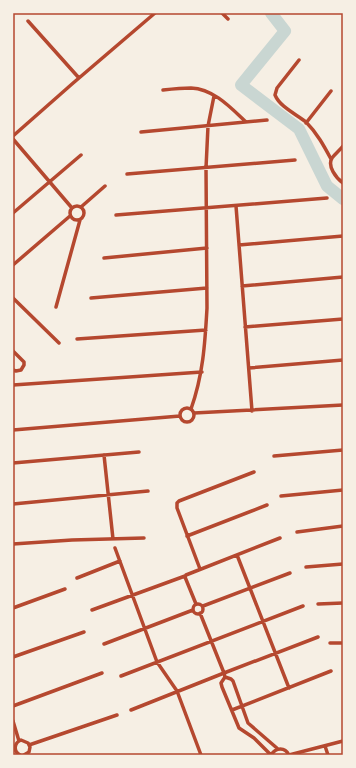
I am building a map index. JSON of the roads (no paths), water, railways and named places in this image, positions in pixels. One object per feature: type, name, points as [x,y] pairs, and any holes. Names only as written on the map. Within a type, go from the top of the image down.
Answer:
[{"type":"street","points":[[72,208],[13,138],[79,78],[155,13]]},
{"type":"street","points":[[222,13],[228,18]]},
{"type":"street","points":[[28,21],[79,78]]},
{"type":"street","points":[[299,60],[277,88],[275,95],[278,101],[306,123],[320,139],[332,159]]},
{"type":"street","points":[[163,90],[192,88],[207,91],[227,104],[246,123]]},
{"type":"street","points":[[306,123],[331,91]]},
{"type":"street","points":[[191,409],[202,372],[206,330],[206,168],[208,126],[214,96]]},
{"type":"street","points":[[141,132],[267,120]]},
{"type":"street","points":[[343,146],[332,159],[331,164],[335,174],[343,182]]},
{"type":"street","points":[[13,213],[81,155]]},
{"type":"street","points":[[126,174],[295,160]]},
{"type":"street","points":[[13,265],[70,216],[69,212],[72,208],[76,206],[81,207],[105,186]]},
{"type":"street","points":[[116,215],[327,198]]},
{"type":"street","points":[[236,206],[252,410]]},
{"type":"street","points":[[56,307],[80,220],[84,214],[81,207]]},
{"type":"street","points":[[70,216],[76,221],[80,220]]},
{"type":"street","points":[[239,246],[343,236]]},
{"type":"street","points":[[104,258],[207,248]]},
{"type":"street","points":[[242,286],[343,277]]},
{"type":"street","points":[[91,298],[207,288]]},
{"type":"street","points":[[13,298],[59,343]]},
{"type":"street","points":[[246,327],[343,319]]},
{"type":"street","points":[[77,339],[206,330]]},
{"type":"street","points":[[13,351],[24,362],[24,365],[20,370],[13,370]]},
{"type":"street","points":[[249,368],[343,360]]},
{"type":"street","points":[[13,385],[202,372]]},
{"type":"street","points":[[194,413],[343,405]]},
{"type":"street","points":[[185,408],[191,409],[194,413],[193,419],[188,422],[183,421],[180,416],[181,411],[185,408]]},
{"type":"street","points":[[13,430],[180,416]]},
{"type":"street","points":[[274,456],[343,450]]},
{"type":"street","points":[[13,463],[140,452]]},
{"type":"street","points":[[104,455],[113,539]]},
{"type":"street","points":[[200,569],[177,508],[177,503],[254,472]]},
{"type":"street","points":[[281,496],[343,490]]},
{"type":"street","points":[[13,504],[148,491]]},
{"type":"street","points":[[187,536],[267,505]]},
{"type":"street","points":[[297,532],[343,526]]},
{"type":"street","points":[[13,544],[72,540],[144,538]]},
{"type":"street","points":[[92,610],[185,576],[280,538]]},
{"type":"street","points":[[115,548],[157,662],[177,691],[201,755]]},
{"type":"street","points":[[236,555],[289,688]]},
{"type":"street","points":[[77,578],[120,561]]},
{"type":"street","points":[[306,568],[343,564]]},
{"type":"street","points":[[196,604],[203,606],[290,573]]},
{"type":"street","points":[[185,576],[196,604]]},
{"type":"street","points":[[13,608],[65,589]]},
{"type":"street","points":[[318,604],[343,603]]},
{"type":"street","points":[[104,644],[193,610],[193,607],[196,604]]},
{"type":"street","points":[[200,613],[203,610],[203,606]]},
{"type":"street","points":[[121,676],[303,606]]},
{"type":"street","points":[[193,610],[196,613],[200,613]]},
{"type":"street","points":[[200,613],[224,675],[233,681],[248,723],[278,749],[285,750],[289,755],[343,741]]},
{"type":"street","points":[[13,656],[84,632]]},
{"type":"street","points":[[131,710],[177,691],[224,675],[318,637]]},
{"type":"street","points":[[330,644],[343,642]]},
{"type":"street","points":[[232,710],[331,671]]},
{"type":"street","points":[[13,706],[102,673]]},
{"type":"street","points":[[224,675],[221,683],[222,687],[239,728],[254,738],[271,755],[278,749]]},
{"type":"street","points":[[29,745],[117,715]]},
{"type":"street","points":[[13,721],[19,741]]},
{"type":"street","points":[[19,741],[24,740],[29,745],[29,753],[24,755]]},
{"type":"street","points":[[19,741],[14,750],[19,755]]},
{"type":"street","points":[[325,746],[328,755]]},
{"type":"waterway","points":[[271,13],[285,31],[241,85],[299,129],[327,186],[343,199]]}]
